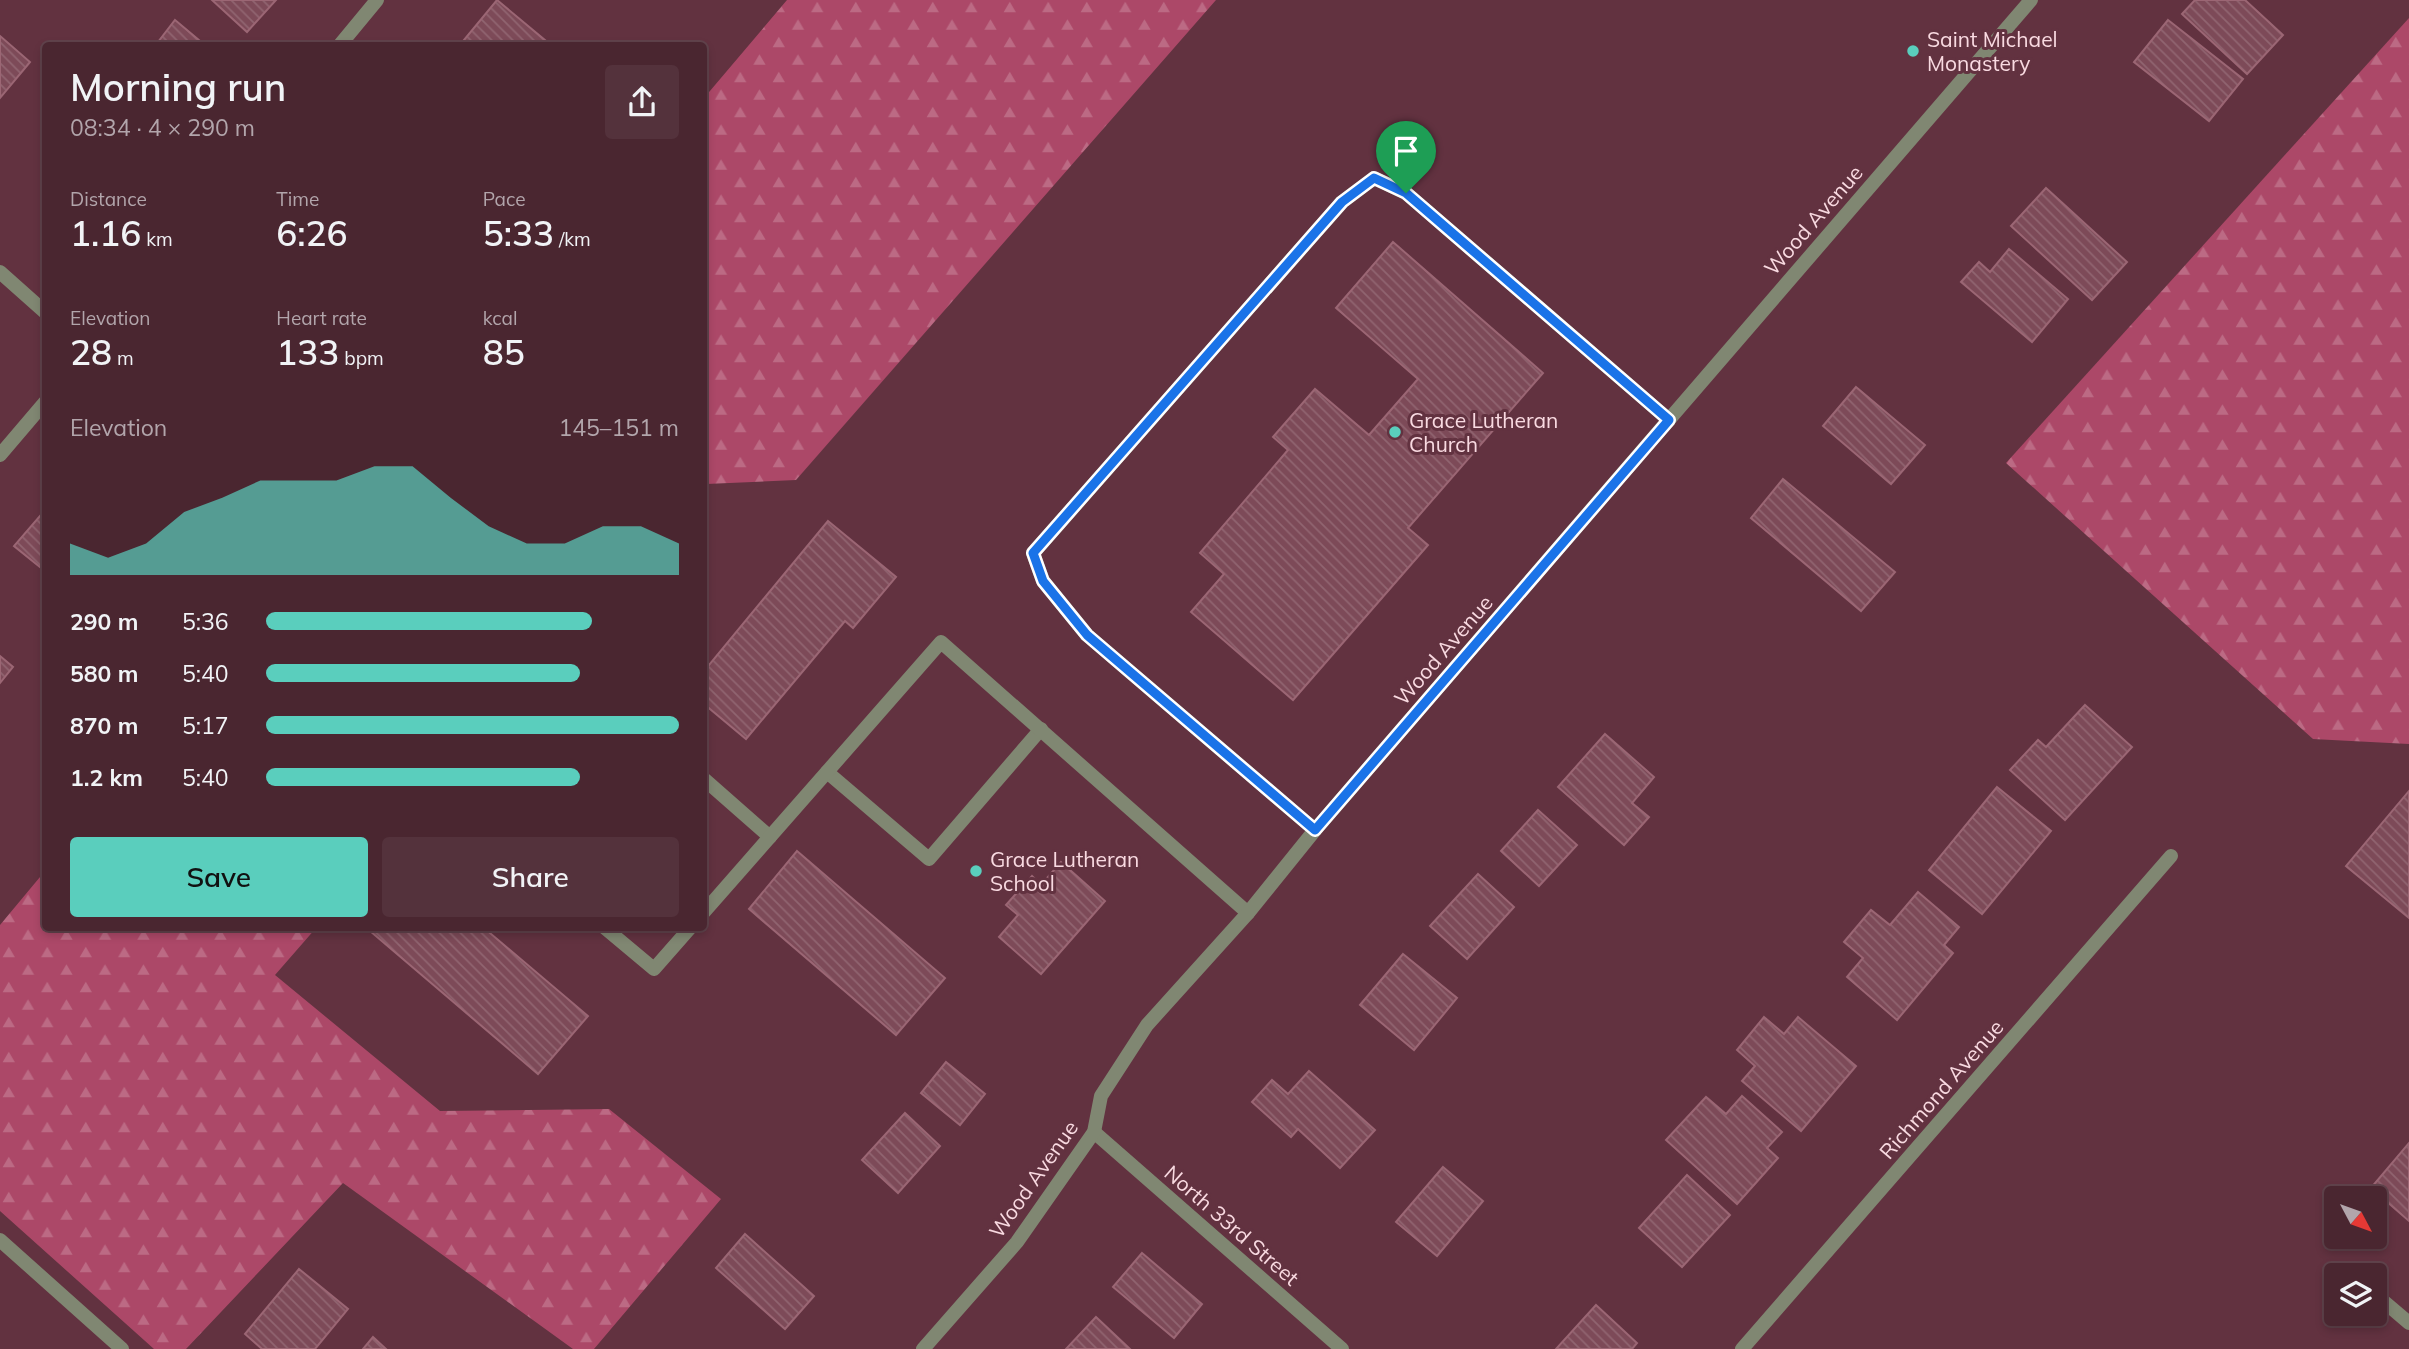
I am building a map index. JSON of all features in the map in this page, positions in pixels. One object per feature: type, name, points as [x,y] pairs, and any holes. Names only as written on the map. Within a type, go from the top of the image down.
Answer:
[{"type":"street","points":[[342,42],[377,0]]},
{"type":"street","name":"Wood Avenue","points":[[923,1349],[1017,1242],[1094,1132],[1101,1096],[1147,1025],[1248,914],[1315,830],[2031,0]]},
{"type":"street","points":[[1315,830],[1087,635],[1043,581],[1033,553],[1342,202],[1374,178],[1406,193],[1669,420]]},
{"type":"street","points":[[0,272],[42,309]]},
{"type":"street","points":[[0,455],[42,406]]},
{"type":"street","points":[[707,909],[941,642],[1248,914]]},
{"type":"street","points":[[827,772],[929,859],[1041,729]]},
{"type":"street","points":[[707,782],[770,837]]},
{"type":"street","name":"Richmond Avenue","points":[[1742,1349],[2171,856]]},
{"type":"street","points":[[609,931],[654,969],[687,931]]},
{"type":"street","name":"North 33rd Street","points":[[1094,1132],[1342,1349]]},
{"type":"street","points":[[0,1240],[122,1349]]},
{"type":"street","points":[[2387,1304],[2409,1323]]},
{"type":"green space","points":[[787,0],[1216,0],[796,480],[707,484],[707,94]]},
{"type":"green space","points":[[2409,18],[2409,744],[2313,739],[2006,463]]},
{"type":"green space","points":[[42,875],[42,931],[313,931],[275,975],[440,1111],[609,1109],[721,1199],[594,1349],[573,1349],[343,1183],[186,1349],[154,1349],[0,1211],[0,925]]},
{"type":"building","points":[[212,0],[276,0],[247,32]]},
{"type":"building","points":[[497,0],[546,41],[545,42],[462,42]]},
{"type":"building","points":[[2195,0],[2245,0],[2283,35],[2247,74],[2182,14]]},
{"type":"building","points":[[175,20],[201,42],[158,42]]},
{"type":"building","points":[[2168,20],[2243,79],[2209,121],[2134,62]]},
{"type":"building","points":[[0,36],[30,62],[0,98]]},
{"type":"building","points":[[2046,188],[2127,262],[2092,300],[2011,226]]},
{"type":"building","points":[[1393,242],[1543,373],[1408,528],[1428,545],[1293,700],[1191,612],[1224,574],[1200,553],[1288,450],[1273,437],[1315,389],[1369,435],[1418,379],[1336,308]]},
{"type":"building","points":[[2009,249],[2068,299],[2032,342],[1961,282],[1979,262],[1990,272]]},
{"type":"building","points":[[1856,387],[1925,445],[1891,484],[1823,426]]},
{"type":"building","points":[[1783,479],[1895,572],[1861,611],[1751,518]]},
{"type":"building","points":[[42,514],[42,569],[14,546]]},
{"type":"building","points":[[828,521],[896,577],[853,628],[845,621],[746,739],[707,706],[707,667]]},
{"type":"building","points":[[0,656],[13,667],[0,683]]},
{"type":"building","points":[[2085,705],[2132,747],[2065,820],[2010,770],[2038,740],[2046,747]]},
{"type":"building","points":[[1605,734],[1654,777],[1632,803],[1649,817],[1624,845],[1558,787]]},
{"type":"building","points":[[1997,787],[2051,831],[1982,914],[1929,870]]},
{"type":"building","points":[[2409,791],[2409,918],[2346,866]]},
{"type":"building","points":[[1538,810],[1577,845],[1539,886],[1501,851]]},
{"type":"building","points":[[797,851],[945,978],[896,1035],[749,909]]},
{"type":"building","points":[[1061,862],[1105,901],[1041,974],[999,937],[1018,915],[1006,905],[1032,876],[1041,885]]},
{"type":"building","points":[[1478,874],[1514,907],[1467,959],[1430,926]]},
{"type":"building","points":[[1918,892],[1959,927],[1944,945],[1953,953],[1897,1020],[1847,977],[1863,958],[1844,942],[1871,910],[1890,925]]},
{"type":"building","points":[[370,931],[488,931],[588,1016],[538,1074]]},
{"type":"building","points":[[1403,954],[1457,998],[1414,1050],[1360,1005]]},
{"type":"building","points":[[1764,1017],[1784,1034],[1798,1017],[1856,1066],[1801,1131],[1742,1081],[1755,1066],[1737,1050]]},
{"type":"building","points":[[946,1062],[985,1094],[960,1125],[921,1093]]},
{"type":"building","points":[[1309,1071],[1375,1130],[1340,1168],[1298,1129],[1291,1137],[1252,1102],[1272,1080],[1288,1094]]},
{"type":"building","points":[[1742,1096],[1782,1132],[1767,1148],[1778,1158],[1737,1204],[1666,1140],[1706,1097],[1726,1114]]},
{"type":"building","points":[[905,1113],[940,1146],[898,1193],[862,1160]]},
{"type":"building","points":[[2409,1143],[2409,1221],[2387,1202],[2387,1186],[2373,1186]]},
{"type":"building","points":[[1443,1167],[1483,1201],[1437,1256],[1396,1222]]},
{"type":"building","points":[[1687,1175],[1730,1215],[1682,1267],[1639,1228]]},
{"type":"building","points":[[745,1234],[814,1296],[785,1329],[716,1268]]},
{"type":"building","points":[[1142,1253],[1202,1304],[1174,1338],[1113,1287]]},
{"type":"building","points":[[299,1269],[348,1309],[315,1349],[262,1349],[245,1334]]},
{"type":"building","points":[[1596,1305],[1637,1343],[1632,1349],[1556,1349]]},
{"type":"building","points":[[1096,1317],[1130,1349],[1066,1349]]},
{"type":"building","points":[[373,1337],[386,1349],[363,1349]]},
{"type":"place","name":"Saint Michael Monastery","points":[[1913,51]]},
{"type":"place","name":"Grace Lutheran Church","points":[[1395,432]]},
{"type":"place","name":"Grace Lutheran School","points":[[976,871]]},
{"type":"route","points":[[1374,178],[1406,193],[1669,420],[1315,830],[1087,635],[1043,581],[1033,553],[1342,202],[1374,178]]}]
